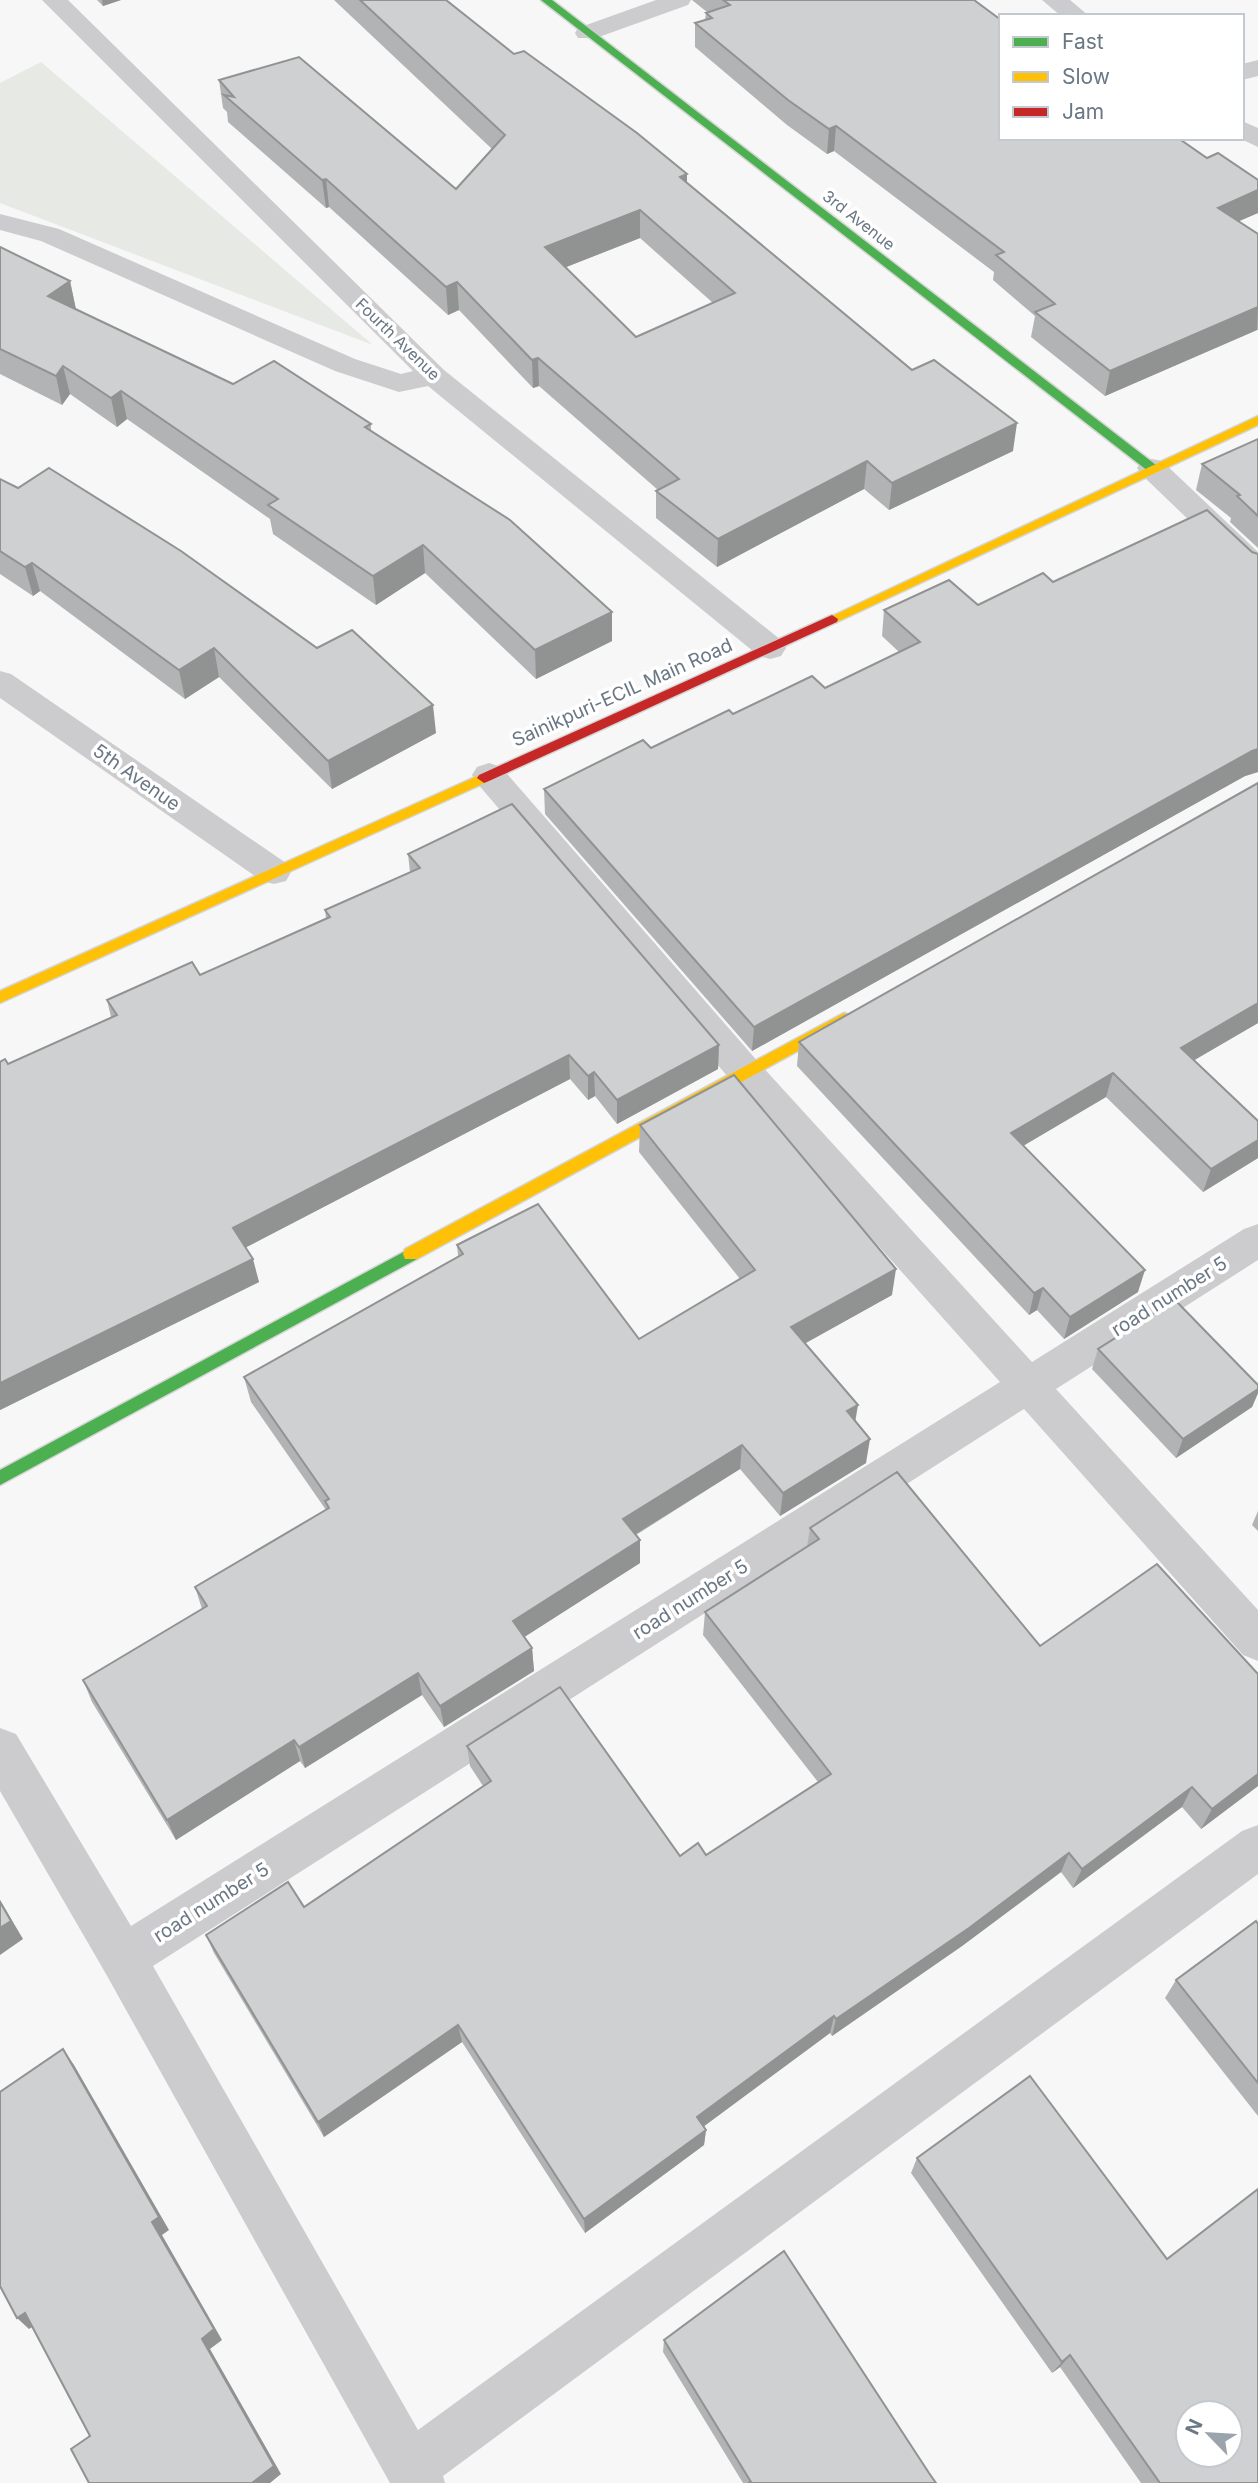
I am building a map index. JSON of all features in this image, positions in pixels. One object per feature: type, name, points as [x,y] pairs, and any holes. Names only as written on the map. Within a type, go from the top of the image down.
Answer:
[{"type":"street","name":"Fourth Avenue","points":[[54,0],[434,376],[770,648]]},
{"type":"street","name":"3rd Avenue","points":[[545,0],[1152,468]]},
{"type":"street","points":[[587,33],[679,0]]},
{"type":"street","points":[[1054,0],[1074,14]]},
{"type":"street","points":[[0,222],[50,235],[345,365],[399,383],[434,376]]},
{"type":"street","name":"Sainikpuri-ECIL Main Road","points":[[0,997],[770,648],[1258,420]]},
{"type":"street","points":[[1152,468],[1258,569]]},
{"type":"street","name":"5th Avenue","points":[[0,682],[274,872]]},
{"type":"street","points":[[489,775],[747,1074],[1258,1641]]},
{"type":"street","points":[[0,1478],[747,1074],[856,1012]]},
{"type":"street","name":"road number 5","points":[[122,1958],[1258,1240]]},
{"type":"street","points":[[0,1749],[122,1958],[415,2476],[1258,1847]]},
{"type":"shaded area","points":[[41,62],[373,345],[0,203],[0,83]]},
{"type":"building","points":[[360,0],[446,0],[514,54],[524,51],[637,133],[687,174],[680,177],[912,370],[934,360],[1017,423],[892,483],[867,461],[718,539],[656,491],[679,479],[538,358],[532,360],[457,282],[446,287],[326,179],[322,180],[224,95],[234,97],[219,80],[299,57],[456,189],[505,135]],"holes":[[[640,210],[735,293],[636,337],[545,247]]]},
{"type":"building","points":[[723,0],[974,0],[999,19],[999,140],[1181,140],[1207,158],[1218,153],[1258,180],[1258,190],[1218,208],[1258,234],[1258,307],[1110,371],[1035,312],[1055,304],[996,255],[1004,252],[836,126],[829,129],[788,100],[695,23],[712,18],[706,13],[730,5]]},
{"type":"building","points":[[0,247],[70,281],[48,296],[233,384],[274,361],[371,424],[365,427],[510,520],[612,612],[535,650],[423,545],[373,576],[268,505],[278,499],[121,391],[111,398],[63,366],[56,376],[0,349]]},
{"type":"building","points":[[1258,439],[1258,516],[1237,496],[1240,495],[1202,464]]},
{"type":"building","points":[[49,468],[181,551],[317,648],[352,630],[433,705],[328,761],[214,648],[179,670],[32,563],[25,567],[0,551],[0,479],[18,488]]},
{"type":"building","points":[[1207,510],[1252,552],[1258,554],[1258,749],[754,1027],[544,789],[643,740],[651,748],[729,710],[733,714],[812,676],[825,688],[920,642],[884,610],[949,580],[978,605],[1043,573],[1053,582]]},
{"type":"building","points":[[1258,783],[1258,1003],[1181,1048],[1258,1121],[1258,1140],[1211,1169],[1113,1073],[1011,1133],[1145,1270],[1070,1317],[1043,1288],[1034,1293],[799,1042]]},
{"type":"building","points":[[512,804],[719,1045],[617,1100],[594,1072],[588,1076],[569,1055],[233,1228],[253,1259],[0,1383],[0,1062],[5,1059],[8,1064],[117,1015],[107,1000],[192,962],[200,975],[330,917],[325,910],[420,868],[408,854]]},
{"type":"building","points":[[734,1075],[896,1269],[791,1327],[858,1405],[847,1411],[870,1439],[783,1493],[742,1445],[623,1519],[640,1540],[513,1621],[532,1648],[440,1706],[418,1673],[299,1747],[294,1740],[167,1820],[83,1680],[207,1606],[195,1587],[329,1508],[325,1501],[329,1499],[244,1377],[463,1254],[457,1245],[538,1204],[639,1339],[755,1270],[640,1125]]},
{"type":"building","points":[[1175,1300],[1258,1385],[1258,1389],[1183,1439],[1098,1349]]},
{"type":"building","points":[[897,1472],[1040,1646],[1157,1564],[1258,1674],[1258,1774],[1212,1809],[1192,1787],[1082,1869],[1069,1853],[969,1928],[836,2019],[834,2016],[697,2117],[706,2130],[584,2219],[458,2025],[318,2122],[206,1935],[288,1882],[304,1907],[491,1781],[467,1746],[560,1687],[680,1856],[698,1843],[706,1855],[831,1774],[705,1612],[819,1539],[810,1528]]},
{"type":"building","points":[[0,1902],[11,1921],[0,1928]]},
{"type":"building","points":[[1256,1921],[1258,1924],[1258,2083],[1176,1980]]},
{"type":"building","points":[[63,2049],[159,2217],[152,2222],[214,2329],[202,2339],[274,2466],[252,2483],[89,2483],[71,2449],[90,2436],[25,2313],[17,2318],[0,2286],[0,2092]]},
{"type":"building","points":[[1030,2076],[1167,2259],[1258,2189],[1258,2483],[1160,2483],[1070,2355],[1062,2362],[917,2158]]},
{"type":"building","points":[[784,2251],[936,2483],[748,2483],[751,2482],[664,2340]]},
{"type":"traffic: fast","points":[[546,0],[1152,468]]},
{"type":"traffic: fast","points":[[0,1478],[411,1254]]},
{"type":"traffic: slow","points":[[832,619],[1258,420]]},
{"type":"traffic: slow","points":[[0,997],[484,778]]},
{"type":"traffic: slow","points":[[411,1254],[844,1019]]},
{"type":"traffic: jam","points":[[484,778],[832,619]]}]
